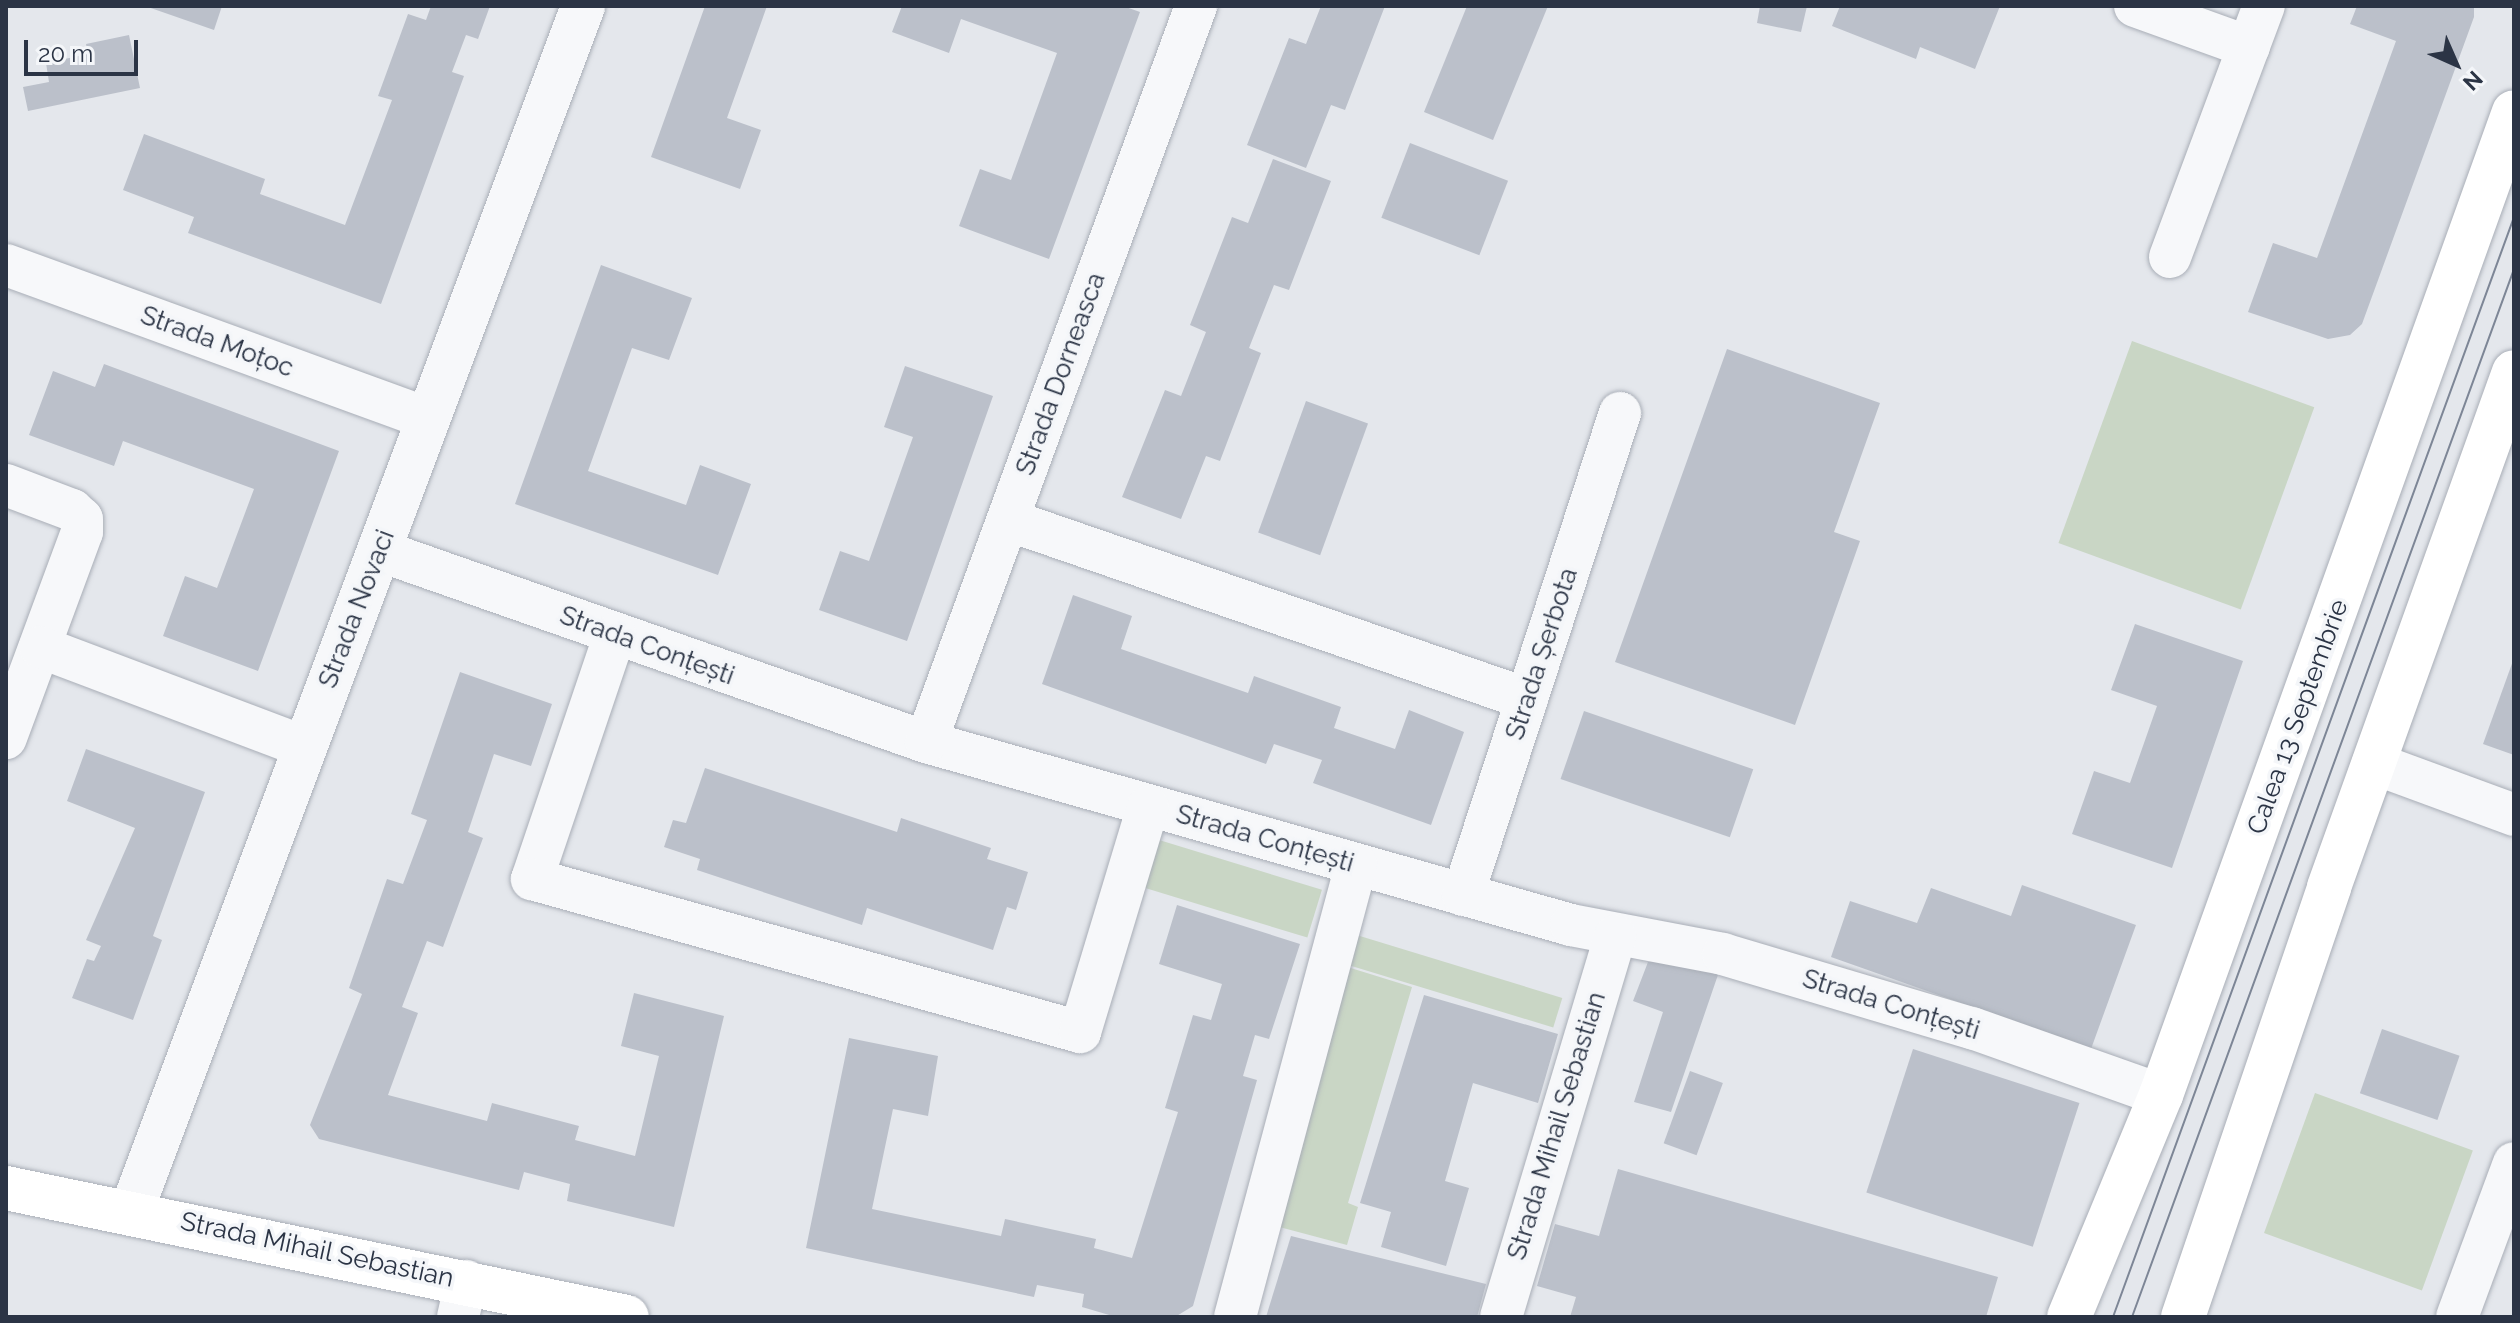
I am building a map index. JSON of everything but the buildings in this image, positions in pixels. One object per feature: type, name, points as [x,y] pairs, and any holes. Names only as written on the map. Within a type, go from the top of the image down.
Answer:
[{"type":"main road","name":"Calea 13 Septembrie","points":[[2069,1317],[2161,1095],[2514,112]]},
{"type":"main road","points":[[2183,1317],[2373,763],[2514,372]]},
{"type":"main road","name":"Strada Mihail Sebastian","points":[[6,1188],[131,1212],[462,1299],[627,1317]]},
{"type":"street","name":"Strada Novaci","points":[[131,1212],[583,6]]},
{"type":"street","name":"Strada Dorneasca","points":[[926,742],[1196,6]]},
{"type":"street","points":[[2135,6],[2249,47]]},
{"type":"street","points":[[2170,257],[2264,6]]},
{"type":"street","name":"Strada Moțoc","points":[[6,265],[428,419]]},
{"type":"street","name":"Strada Șerbota","points":[[1463,895],[1620,413]]},
{"type":"street","points":[[6,485],[72,510],[82,519],[82,532],[6,738]]},
{"type":"street","points":[[1008,520],[1527,699]]},
{"type":"street","name":"Strada Conțești","points":[[378,550],[926,742],[1615,936],[1723,954],[1972,1028],[2161,1095]]},
{"type":"street","points":[[615,634],[532,879],[1080,1032],[1148,807]]},
{"type":"street","points":[[40,647],[305,747]]},
{"type":"street","points":[[2373,763],[2514,815]]},
{"type":"street","points":[[1235,1317],[1356,865]]},
{"type":"street","name":"Strada Mihail Sebastian","points":[[1501,1317],[1615,936]]},
{"type":"street","points":[[2457,1317],[2514,1163]]},
{"type":"green space","points":[[2132,341],[2314,407],[2241,609],[2058,543]]},
{"type":"green space","points":[[1146,836],[1322,890],[1307,938],[1131,884]]},
{"type":"green space","points":[[1350,933],[1562,998],[1553,1028],[1341,963]]},
{"type":"green space","points":[[1341,965],[1412,987],[1348,1203],[1358,1207],[1347,1245],[1268,1224]]},
{"type":"green space","points":[[2315,1093],[2473,1150],[2422,1290],[2264,1233]]},
{"type":"tram line","points":[[2113,1317],[2514,217]]},
{"type":"tram line","points":[[2132,1317],[2514,269]]}]
